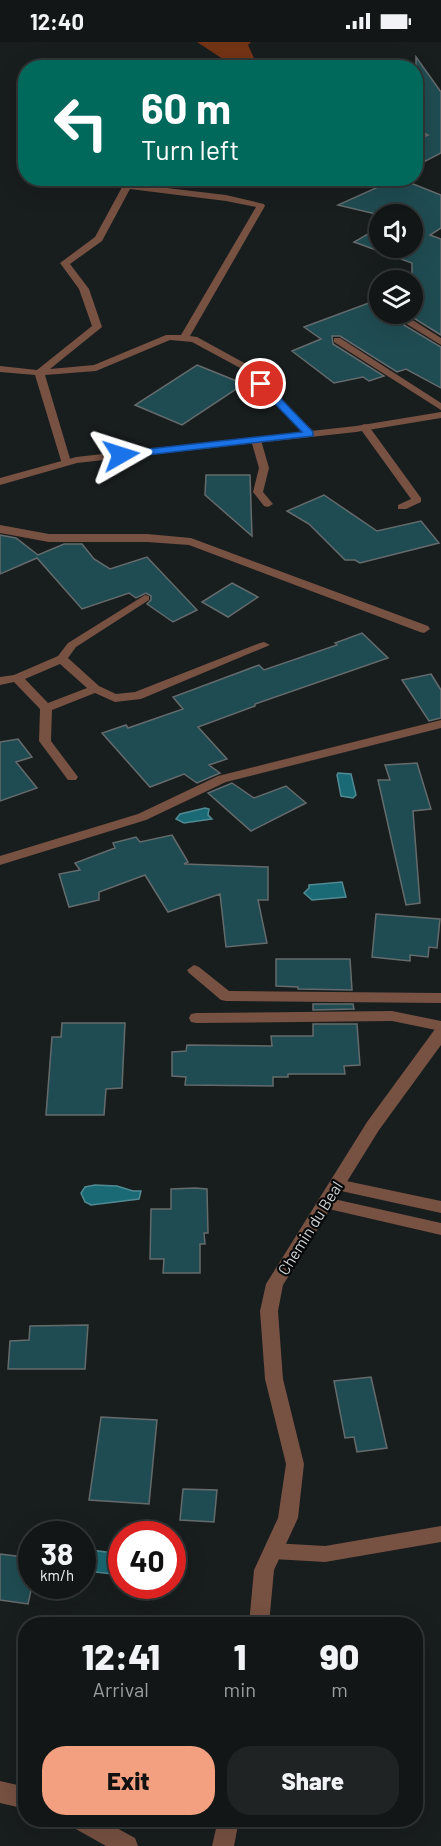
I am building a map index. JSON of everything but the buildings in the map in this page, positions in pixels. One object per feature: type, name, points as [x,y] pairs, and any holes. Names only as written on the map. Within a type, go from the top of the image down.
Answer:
[{"type":"street","points":[[0,482],[66,462],[364,428],[441,415]]},
{"type":"street","points":[[0,529],[49,538],[147,538],[191,542],[424,629]]},
{"type":"street","name":"Chemin du Beal","points":[[260,1617],[264,1570],[288,1518],[295,1464],[274,1379],[270,1311],[275,1284],[373,1126],[441,1033]]},
{"type":"street","points":[[0,1792],[18,1796]]},
{"type":"street","points":[[94,1827],[127,1846]]},
{"type":"street","points":[[223,1846],[227,1827]]},
{"type":"lane","points":[[39,373],[97,327],[84,289],[65,263],[99,239],[128,186]]},
{"type":"lane","points":[[154,186],[261,206],[184,338]]},
{"type":"lane","points":[[413,324],[441,342]]},
{"type":"lane","points":[[0,369],[39,373],[96,368],[169,337],[194,339],[245,367],[310,434]]},
{"type":"lane","points":[[337,339],[441,407]]},
{"type":"lane","points":[[39,373],[66,462]]},
{"type":"lane","points":[[364,428],[417,500],[402,507]]},
{"type":"lane","points":[[256,440],[264,468],[258,492],[268,504]]},
{"type":"lane","points":[[0,681],[17,678],[62,659],[72,645],[145,597]]},
{"type":"lane","points":[[62,659],[95,689],[115,698],[137,696],[264,645]]},
{"type":"lane","points":[[17,678],[46,708],[45,741],[72,777]]},
{"type":"lane","points":[[46,708],[95,689]]},
{"type":"lane","points":[[0,861],[142,817],[222,779],[441,724]]},
{"type":"lane","points":[[194,970],[226,996],[441,998]]},
{"type":"lane","points":[[195,1018],[392,1016],[441,1026]]},
{"type":"lane","points":[[337,1185],[441,1207]]},
{"type":"lane","points":[[325,1203],[441,1229]]},
{"type":"lane","points":[[273,1551],[325,1554],[441,1534]]},
{"type":"shaded area","points":[[197,42],[251,42],[248,45],[255,60],[224,60]]},
{"type":"water","points":[[338,773],[351,774],[356,795],[353,798],[341,796]]},
{"type":"water","points":[[209,809],[208,815],[212,819],[184,823],[176,819],[180,814]]},
{"type":"water","points":[[342,882],[346,897],[312,900],[304,893],[309,885]]},
{"type":"water","points":[[117,1186],[141,1191],[139,1199],[91,1205],[85,1202],[81,1193],[85,1187]]},
{"type":"water","points":[[96,1551],[108,1552],[108,1573],[96,1572]]},
{"type":"route","points":[[121,455],[310,434],[261,384]]}]
